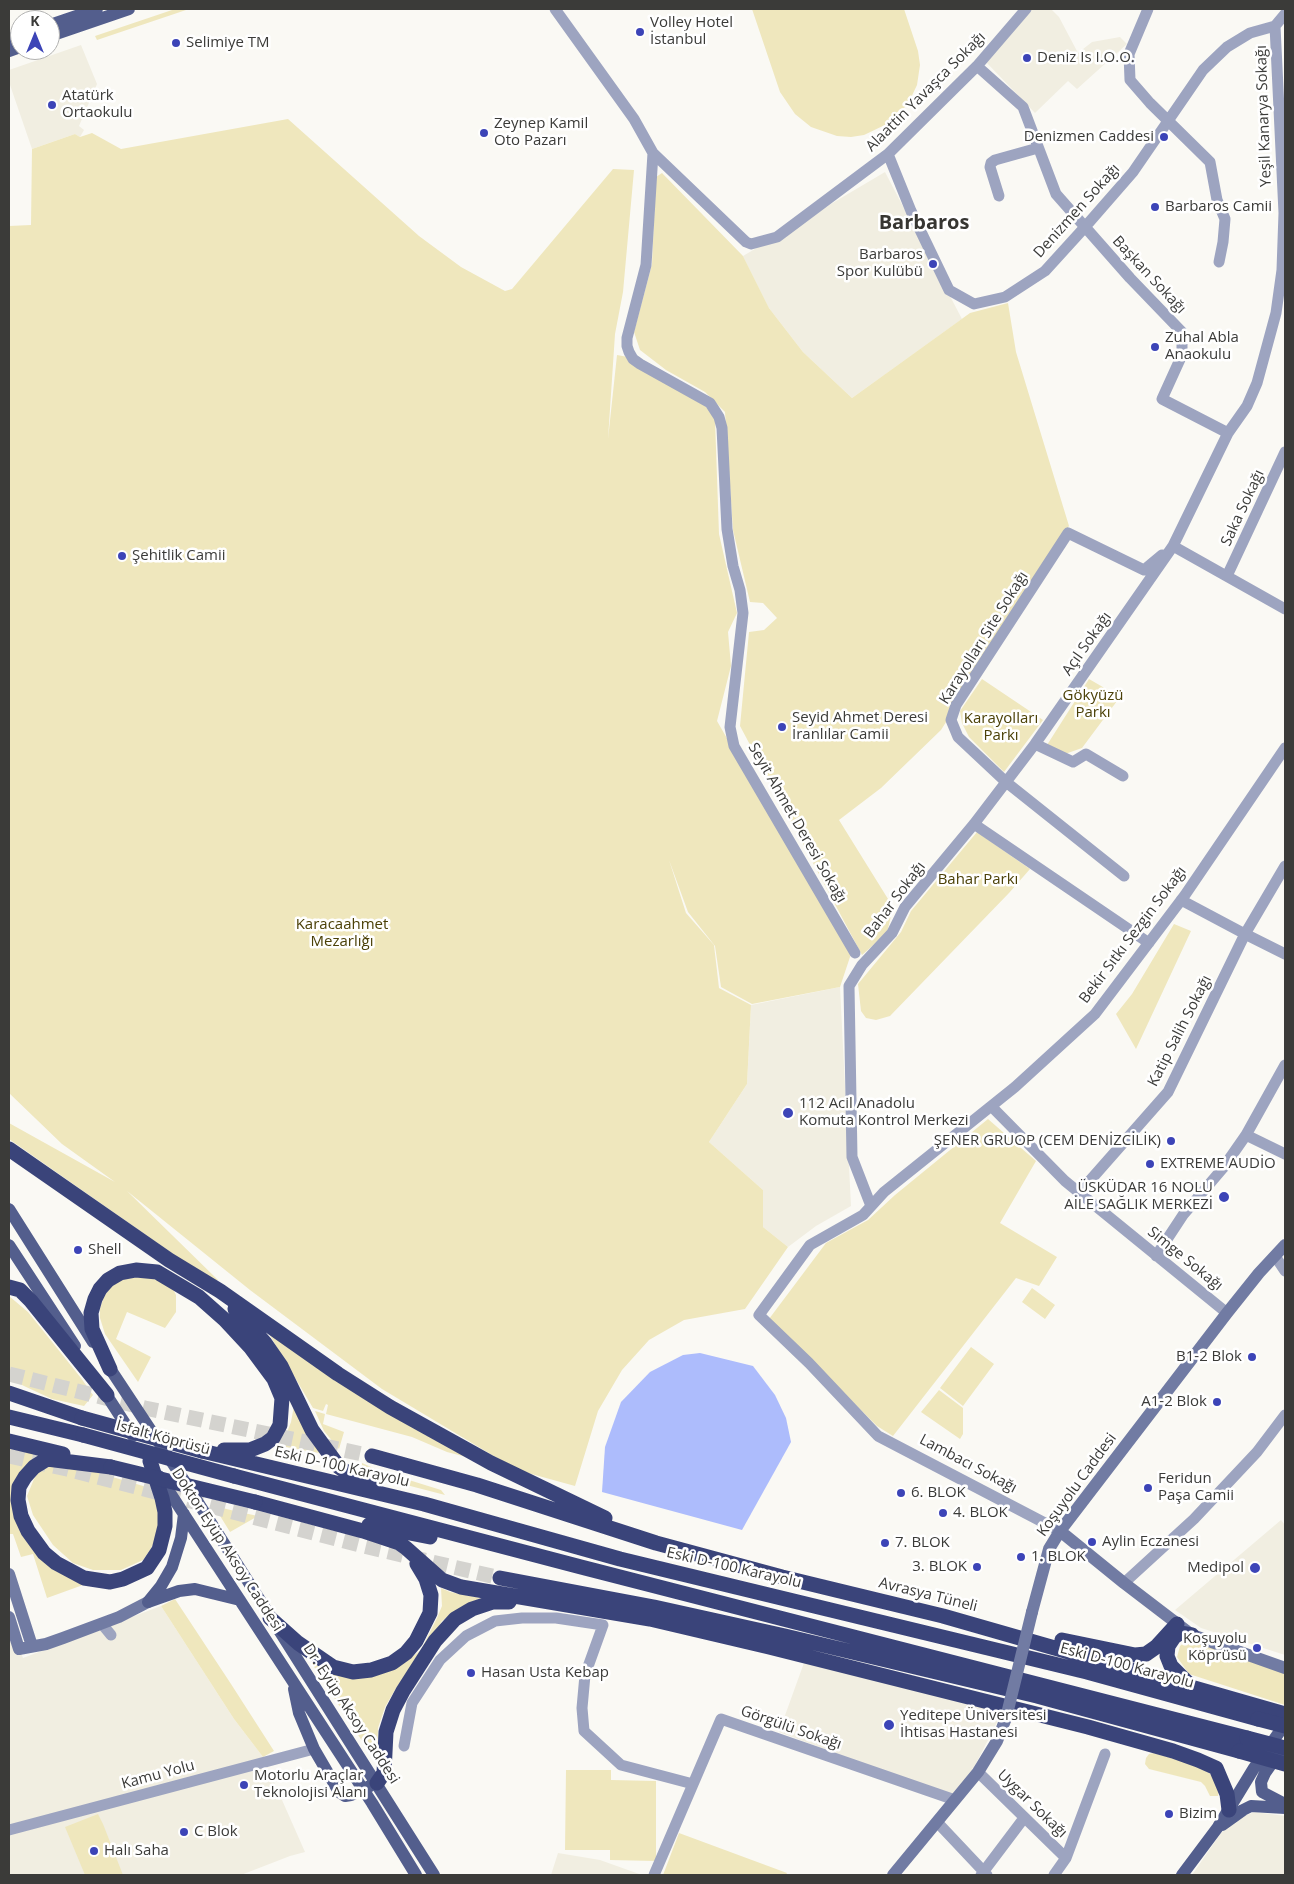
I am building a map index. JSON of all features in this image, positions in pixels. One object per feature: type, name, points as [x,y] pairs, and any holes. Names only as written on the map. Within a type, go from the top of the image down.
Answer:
[{"type":"highway","points":[[9,1149],[169,1260],[220,1291],[338,1374],[390,1407],[491,1463],[656,1543]]},
{"type":"highway","points":[[110,1369],[92,1329],[91,1312],[100,1289],[108,1280],[120,1273],[136,1270],[157,1272],[199,1297],[225,1320],[251,1348],[274,1379],[282,1398],[280,1426],[273,1438],[266,1444],[250,1450],[202,1451]]},
{"type":"highway","points":[[9,1286],[20,1290],[31,1301],[107,1395]]},
{"type":"highway","points":[[220,1291],[270,1351],[294,1391],[312,1430],[339,1467],[361,1481],[424,1504]]},
{"type":"highway","points":[[9,1386],[35,1401]]},
{"type":"highway","points":[[9,1394],[82,1418]]},
{"type":"highway","points":[[9,1403],[82,1418]]},
{"type":"highway","name":"İsfalt Köprüsü","points":[[9,1417],[581,1568]]},
{"type":"highway","name":"İsfalt Köprüsü","points":[[82,1418],[202,1451]]},
{"type":"highway","points":[[9,1441],[363,1531],[390,1540],[406,1548],[442,1580],[455,1584],[498,1594],[650,1619],[1088,1727],[1173,1752],[1216,1768],[1227,1794],[1229,1810]]},
{"type":"highway","name":"Eski D-100 Karayolu","points":[[202,1451],[424,1504],[620,1559],[1261,1714]]},
{"type":"highway","points":[[372,1456],[477,1485],[656,1543]]},
{"type":"highway","points":[[111,1467],[47,1459],[34,1467],[25,1477],[19,1487],[18,1500],[21,1516],[28,1531],[44,1553],[60,1566],[84,1578],[110,1582],[123,1579],[147,1568],[159,1550],[166,1526],[165,1512],[150,1461]]},
{"type":"highway","points":[[255,1502],[581,1568],[1243,1745],[1285,1764]]},
{"type":"highway","points":[[270,1618],[298,1644],[333,1666],[353,1672],[371,1670],[392,1663],[406,1653],[423,1629],[430,1613],[431,1596],[426,1579],[418,1565],[390,1540]]},
{"type":"highway","name":"Avrasya Tüneli","points":[[656,1543],[782,1577],[943,1616],[1190,1686],[1261,1714]]},
{"type":"highway","points":[[500,1578],[654,1607],[785,1636],[1243,1745],[1285,1746]]},
{"type":"highway","points":[[370,1786],[384,1773],[386,1732],[394,1710],[403,1691],[444,1628],[472,1609],[493,1602],[564,1604]]},
{"type":"highway","points":[[943,1616],[1135,1655],[1146,1654],[1156,1648],[1177,1624]]},
{"type":"highway","points":[[1190,1686],[1171,1666],[1167,1656],[1168,1646],[1174,1637],[1180,1634],[1192,1634]]},
{"type":"highway","points":[[1261,1714],[1285,1714]]},
{"type":"highway","points":[[1261,1714],[1285,1725]]},
{"type":"main road","points":[[60,22],[97,9]]},
{"type":"main road","points":[[60,33],[129,9]]},
{"type":"main road","points":[[9,1209],[110,1369]]},
{"type":"main road","name":"Doktor Eyüp Aksoy Caddesi","points":[[9,1245],[292,1680],[370,1786],[416,1875]]},
{"type":"main road","name":"Koşuyolu Caddesi","points":[[893,1875],[978,1772],[997,1741],[1006,1718],[1032,1612],[1050,1549],[1060,1531],[1227,1313],[1280,1258],[1285,1246]]},
{"type":"main road","name":"Dr. Eyüp Aksoy Caddesi","points":[[110,1369],[187,1485],[270,1618],[370,1786],[434,1875]]},
{"type":"main road","points":[[148,1602],[161,1586],[172,1567],[181,1538],[184,1514]]},
{"type":"main road","name":"Lambacı Sokağı","points":[[1060,1531],[1124,1583],[1192,1634],[1285,1668]]},
{"type":"main road","points":[[9,1574],[32,1646]]},
{"type":"main road","points":[[9,1617],[18,1649],[46,1644],[102,1624],[148,1602],[179,1591],[195,1589],[240,1600]]},
{"type":"main road","name":"Lambacı Sokağı","points":[[1177,1624],[1186,1623],[1282,1659]]},
{"type":"main road","points":[[292,1680],[299,1713],[314,1749],[339,1792],[345,1796],[351,1795],[370,1786]]},
{"type":"main road","points":[[1182,1875],[1218,1827],[1254,1768],[1285,1725]]},
{"type":"main road","points":[[1285,1746],[1265,1773],[1261,1782],[1262,1792],[1285,1806]]},
{"type":"main road","points":[[1218,1827],[1251,1806],[1285,1806]]},
{"type":"street","points":[[555,9],[636,122],[653,153]]},
{"type":"street","name":"Alaattin Yavaşca Sokağı","points":[[653,153],[736,234],[751,244],[777,237],[888,154],[977,66],[1026,9]]},
{"type":"street","points":[[1148,9],[1129,54],[1130,80],[1185,139],[1210,162],[1217,200],[1225,219],[1219,262]]},
{"type":"street","points":[[1275,26],[1285,14]]},
{"type":"street","name":"Denizmen Sokağı","points":[[888,154],[911,212],[949,290],[974,304],[1005,296],[1045,271],[1085,227],[1133,172],[1203,70],[1227,46],[1250,33],[1275,26]]},
{"type":"street","name":"Yeşil Kanarya Sokağı","points":[[1228,433],[1247,406],[1257,383],[1276,313],[1282,270],[1284,213],[1275,26]]},
{"type":"street","name":"Başkan Sokağı","points":[[977,66],[1022,107],[1056,194],[1130,278],[1182,332],[1182,355],[1162,400],[1228,433]]},
{"type":"street","points":[[999,196],[990,167],[991,163],[1038,148]]},
{"type":"street","name":"Seyit Ahmet Deresi Sokağı","points":[[653,153],[646,265],[627,346],[633,359],[702,398],[710,404],[719,417],[722,428],[727,529],[743,613],[730,727],[734,746],[855,953]]},
{"type":"street","points":[[1228,433],[1173,546],[1285,609]]},
{"type":"street","name":"Saka Sokağı","points":[[1227,576],[1285,452]]},
{"type":"street","name":"Karayolları Site Sokağı","points":[[1006,782],[958,737],[951,720],[956,705],[1068,532],[1144,570],[1173,546]]},
{"type":"street","name":"Açıl Sokağı","points":[[1006,782],[1035,744],[1173,546]]},
{"type":"street","points":[[1035,744],[1073,762],[1086,754],[1123,776]]},
{"type":"street","name":"Bekir Sıtkı Sezgin Sokağı","points":[[759,1315],[810,1245],[863,1215],[884,1192],[1015,1088],[1094,1014],[1181,900],[1285,748]]},
{"type":"street","points":[[1124,876],[1006,782],[974,824],[1149,943]]},
{"type":"street","name":"Bahar Sokağı","points":[[871,1206],[852,1157],[849,986],[862,965],[892,933],[905,907],[974,824]]},
{"type":"street","name":"Katip Salih Sokağı","points":[[1079,1193],[1168,1092],[1245,934],[1285,866]]},
{"type":"street","points":[[1181,900],[1285,954]]},
{"type":"street","points":[[1156,1256],[1183,1215],[1223,1168],[1246,1135],[1285,1064]]},
{"type":"street","name":"Simge Sokağı","points":[[992,1107],[1079,1193],[1227,1313]]},
{"type":"street","points":[[1246,1135],[1285,1154]]},
{"type":"street","points":[[1280,1258],[1285,1271]]},
{"type":"street","name":"Lambacı Sokağı","points":[[759,1315],[809,1363],[878,1436],[1060,1531]]},
{"type":"street","points":[[1124,1583],[1194,1520],[1257,1452],[1285,1415]]},
{"type":"street","points":[[404,1746],[412,1703],[440,1660],[466,1636],[495,1621],[522,1618],[556,1618],[603,1625],[585,1676],[582,1708],[584,1732],[621,1766],[693,1784]]},
{"type":"street","points":[[102,1624],[111,1634]]},
{"type":"street","name":"Görgülü Sokağı","points":[[654,1875],[721,1719],[955,1800]]},
{"type":"street","name":"Kamu Yolu","points":[[9,1830],[314,1749]]},
{"type":"street","points":[[1054,1875],[1066,1858],[1105,1754]]},
{"type":"street","name":"Uygar Sokağı","points":[[978,1772],[1066,1858]]},
{"type":"street","points":[[937,1822],[984,1874],[1024,1818]]},
{"type":"shaded area","points":[[1030,9],[1051,9],[1059,17],[1078,53],[1092,42],[1120,37],[1127,44],[1077,89],[1068,81],[1035,113],[986,62]]},
{"type":"shaded area","name":"Atatürk Ortaokulu","points":[[81,45],[97,84],[79,126],[84,130],[80,137],[75,134],[32,149],[9,82],[9,70],[38,60],[60,60],[60,52]]},
{"type":"shaded area","points":[[885,172],[962,319],[852,398],[803,352],[769,308],[743,256]]},
{"type":"shaded area","name":"112 Acil Anadolu Komuta Kontrol Merkezi","points":[[840,987],[851,1206],[816,1226],[788,1247],[763,1227],[763,1190],[709,1142],[747,1084],[751,1005]]},
{"type":"shaded area","name":"Medipol","points":[[1281,1520],[1285,1525],[1285,1655],[1201,1628],[1175,1610]]},
{"type":"shaded area","points":[[161,1606],[234,1719],[263,1757],[305,1852],[241,1875],[9,1875],[9,1623],[23,1658]]},
{"type":"shaded area","name":"Yeditepe Üniversitesi İhtisas Hastanesi","points":[[805,1660],[1004,1709],[970,1775],[950,1796],[779,1732]]},
{"type":"shaded area","points":[[1255,1812],[1285,1816],[1285,1875],[1192,1875],[1221,1833],[1241,1817]]},
{"type":"shaded area","points":[[558,1853],[600,1860],[642,1875],[551,1875]]},
{"type":"green space","points":[[175,9],[189,9],[97,40],[95,36]]},
{"type":"green space","points":[[752,9],[904,9],[918,51],[920,65],[917,85],[908,104],[889,123],[864,135],[851,137],[837,136],[811,127],[795,114],[780,92]]},
{"type":"green space","name":"Karacaahmet Mezarlığı","points":[[288,119],[419,236],[461,267],[505,291],[512,289],[613,169],[634,170],[623,292],[615,334],[608,439],[617,355],[628,357],[699,399],[715,420],[719,534],[737,613],[728,632],[731,666],[717,721],[851,954],[840,987],[752,1004],[721,987],[715,946],[688,912],[669,860],[686,913],[714,945],[719,988],[751,1005],[747,1084],[709,1142],[763,1190],[763,1227],[788,1247],[745,1309],[684,1320],[649,1340],[622,1370],[598,1411],[575,1486],[517,1470],[382,1389],[250,1290],[127,1191],[218,1280],[213,1282],[9,1139],[9,1123],[115,1182],[62,1144],[9,1093],[9,226],[31,225],[32,149],[75,134],[80,137],[92,133],[121,149]]},
{"type":"green space","points":[[662,173],[743,256],[769,308],[803,352],[852,398],[970,313],[1008,303],[1016,352],[1069,526],[941,730],[881,788],[839,820],[893,907],[887,933],[862,955],[740,726],[749,632],[764,630],[777,618],[763,603],[750,602],[733,530],[725,412],[705,392],[666,370],[640,350],[634,332],[652,264],[656,177]]},
{"type":"green space","name":"Karayolları Parkı","points":[[982,679],[1043,720],[1004,772],[969,737],[962,723],[960,711]]},
{"type":"green space","name":"Gökyüzü Parkı","points":[[1089,679],[1120,697],[1082,748],[1065,754],[1047,745]]},
{"type":"green space","name":"Bahar Parkı","points":[[977,832],[1030,869],[890,1016],[876,1020],[866,1018],[861,1011],[858,984],[901,932],[911,911]]},
{"type":"green space","points":[[1174,924],[1191,931],[1136,1049],[1116,1014],[1132,994]]},
{"type":"green space","points":[[988,1119],[1036,1161],[1000,1223],[1057,1257],[1039,1286],[1016,1278],[893,1436],[877,1426],[769,1319],[826,1243],[868,1220],[895,1195]]},
{"type":"green space","points":[[148,1276],[172,1287],[176,1295],[176,1312],[165,1328],[127,1312],[116,1339],[151,1357],[138,1382],[105,1334],[100,1318],[100,1309],[104,1296],[112,1286],[122,1279]]},
{"type":"green space","points":[[1032,1288],[1055,1305],[1045,1319],[1022,1302]]},
{"type":"green space","points":[[9,1296],[28,1312],[93,1395],[84,1406],[52,1399],[9,1378]]},
{"type":"green space","points":[[269,1334],[474,1459],[447,1452],[412,1437],[326,1414],[328,1405],[326,1404],[323,1411],[313,1408]]},
{"type":"green space","points":[[971,1347],[994,1364],[963,1406],[940,1388]]},
{"type":"green space","points":[[939,1390],[963,1408],[963,1434],[960,1439],[921,1412]]},
{"type":"green space","points":[[295,1400],[320,1451],[319,1453],[282,1445],[291,1422]]},
{"type":"green space","points":[[315,1411],[325,1414],[323,1424],[344,1432],[339,1449],[324,1431]]},
{"type":"green space","points":[[9,1447],[40,1455],[14,1515],[83,1585],[47,1598],[33,1554],[21,1557],[13,1534],[9,1534]]},
{"type":"green space","points":[[357,1463],[362,1463],[380,1471],[441,1490],[445,1495],[395,1482],[374,1474]]},
{"type":"green space","points":[[52,1465],[75,1466],[150,1488],[159,1506],[159,1533],[143,1560],[121,1570],[93,1570],[73,1563],[53,1545],[33,1515],[27,1496],[38,1473]]},
{"type":"green space","points":[[214,1506],[239,1512],[258,1516],[230,1532]]},
{"type":"green space","points":[[441,1588],[450,1592],[481,1598],[461,1607],[442,1621],[396,1688],[385,1707],[378,1728],[377,1758],[375,1761],[309,1659],[330,1668],[408,1660],[421,1650],[437,1618],[442,1606]]},
{"type":"green space","points":[[175,1599],[274,1751],[263,1757],[234,1719],[161,1606]]},
{"type":"green space","points":[[1187,1640],[1197,1640],[1282,1671],[1285,1675],[1285,1705],[1189,1674],[1177,1657],[1180,1646]]},
{"type":"green space","points":[[1154,1753],[1195,1765],[1209,1773],[1213,1777],[1219,1791],[1218,1796],[1210,1796],[1201,1782],[1149,1769],[1145,1764],[1146,1758],[1149,1754]]},
{"type":"green space","points":[[566,1770],[611,1770],[611,1780],[656,1781],[656,1861],[610,1860],[610,1850],[565,1850]]},
{"type":"green space","name":"Halı Saha","points":[[98,1814],[123,1875],[85,1875],[65,1827]]},
{"type":"green space","points":[[679,1833],[787,1873],[786,1875],[663,1875]]},
{"type":"water","points":[[700,1353],[753,1366],[775,1395],[786,1418],[791,1442],[742,1530],[602,1492],[605,1447],[621,1402],[650,1372],[683,1355]]},
{"type":"tunnel","points":[[9,1374],[145,1408],[372,1456]]},
{"type":"tunnel","points":[[9,1456],[67,1469],[364,1546],[500,1578]]},
{"type":"place","name":"Volley Hotel İstanbul","points":[[640,32]]},
{"type":"place","name":"Selimiye TM","points":[[176,43]]},
{"type":"place","name":"Deniz Is I.O.O.","points":[[1027,58]]},
{"type":"place","name":"Atatürk Ortaokulu","points":[[52,105]]},
{"type":"place","name":"Zeynep Kamil Oto Pazarı","points":[[484,133]]},
{"type":"place","name":"Denizmen Caddesi","points":[[1164,137]]},
{"type":"place","name":"Barbaros Camii","points":[[1155,207]]},
{"type":"place","name":"Barbaros Spor Kulübü","points":[[933,264]]},
{"type":"place","name":"Zuhal Abla Anaokulu","points":[[1155,347]]},
{"type":"place","name":"Şehitlik Camii","points":[[122,556]]},
{"type":"place","name":"Seyid Ahmet Deresi İranlılar Camii","points":[[782,727]]},
{"type":"place","name":"112 Acil Anadolu Komuta Kontrol Merkezi","points":[[788,1113]]},
{"type":"place","name":"ŞENER GRUOP (CEM DENİZCİLİK)","points":[[1171,1141]]},
{"type":"place","name":"EXTREME AUDİO","points":[[1150,1164]]},
{"type":"place","name":"ÜSKÜDAR 16 NOLU AİLE SAĞLIK MERKEZİ","points":[[1224,1197]]},
{"type":"place","name":"Shell","points":[[78,1250]]},
{"type":"place","name":"B1-2 Blok","points":[[1252,1357]]},
{"type":"place","name":"A1-2 Blok","points":[[1217,1402]]},
{"type":"place","name":"Feridun Paşa Camii","points":[[1148,1488]]},
{"type":"place","name":"6. BLOK","points":[[901,1493]]},
{"type":"place","name":"4. BLOK","points":[[943,1513]]},
{"type":"place","name":"Aylin Eczanesi","points":[[1092,1542]]},
{"type":"place","name":"7. BLOK","points":[[885,1543]]},
{"type":"place","name":"1. BLOK","points":[[1021,1557]]},
{"type":"place","name":"3. BLOK","points":[[977,1567]]},
{"type":"place","name":"Medipol","points":[[1255,1568]]},
{"type":"place","name":"Koşuyolu Köprüsü","points":[[1257,1648]]},
{"type":"place","name":"Hasan Usta Kebap","points":[[471,1673]]},
{"type":"place","name":"Yeditepe Üniversitesi İhtisas Hastanesi","points":[[889,1725]]},
{"type":"place","name":"Motorlu Araçlar Teknolojisi Alanı","points":[[244,1785]]},
{"type":"place","name":"Bizim","points":[[1169,1814]]},
{"type":"place","name":"C Blok","points":[[184,1832]]},
{"type":"place","name":"Halı Saha","points":[[94,1851]]},
{"type":"district","name":"Barbaros","points":[[924,223]]}]
